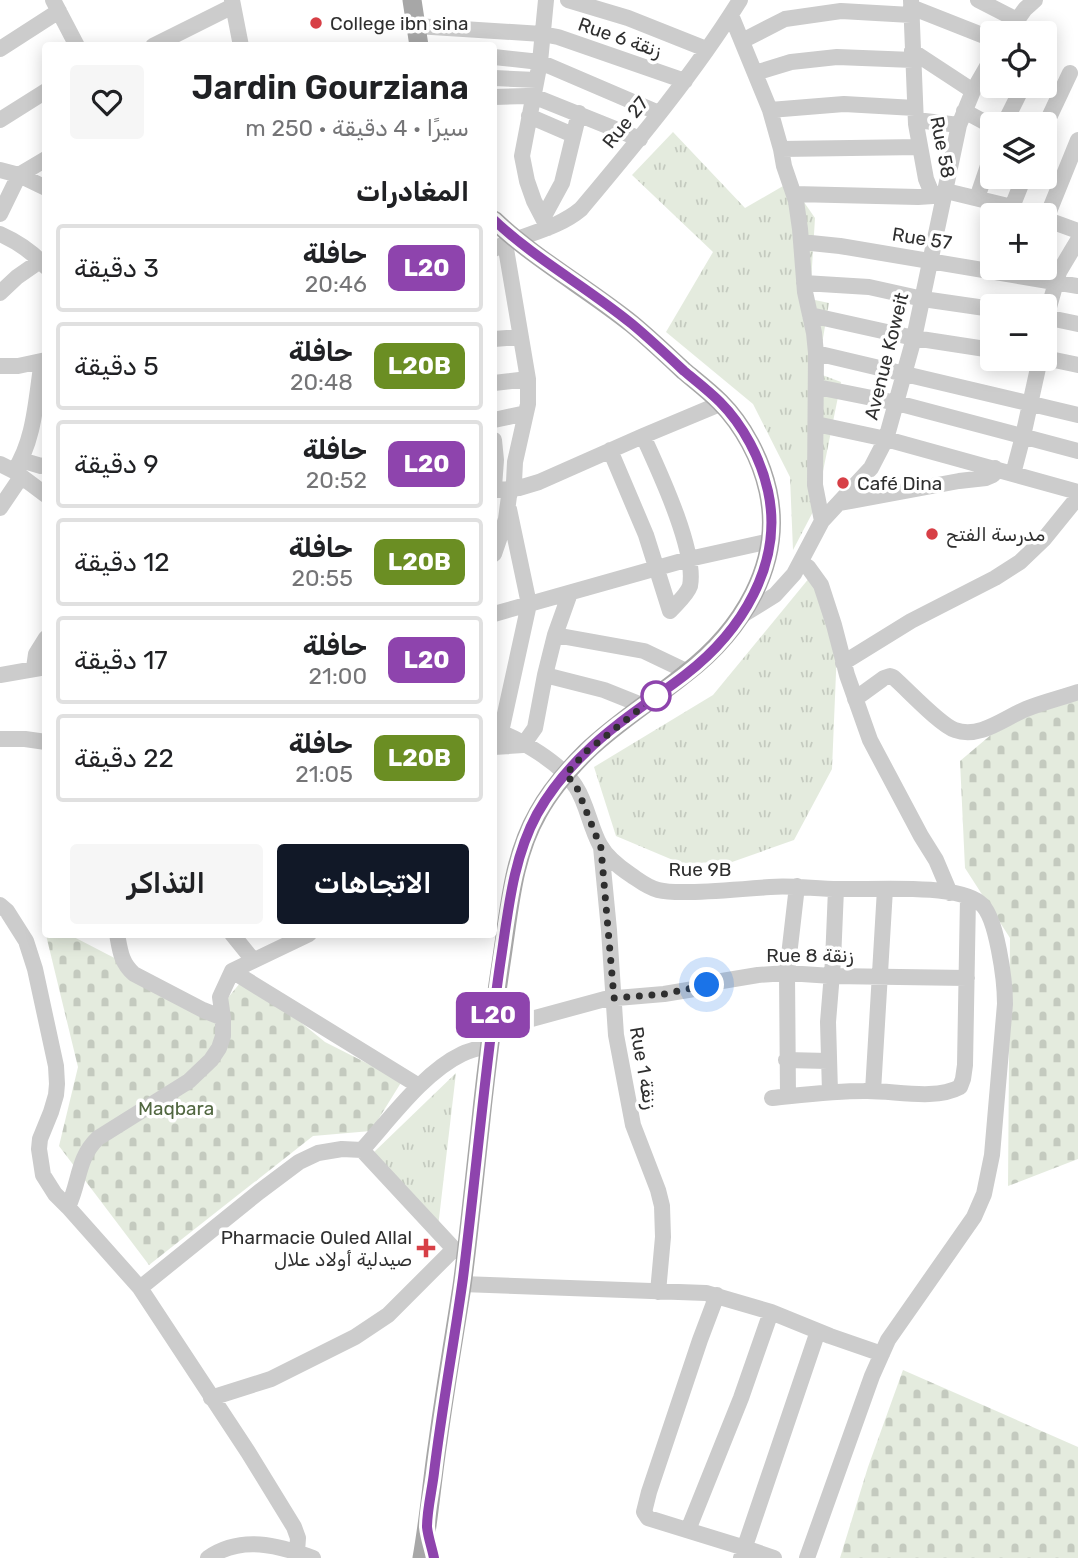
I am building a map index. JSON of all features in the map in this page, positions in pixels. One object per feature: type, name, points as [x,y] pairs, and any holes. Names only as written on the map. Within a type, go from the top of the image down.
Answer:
[{"type":"main road","points":[[412,0],[418,36]]},
{"type":"main road","points":[[422,1558],[462,1284],[460,1252],[514,872],[528,832],[538,813],[566,774],[587,751],[688,672],[723,640],[757,589],[770,541],[770,508],[762,471],[744,434],[722,403],[631,323],[505,244],[497,226]]},
{"type":"main road","points":[[427,1528],[434,1558]]},
{"type":"street","points":[[546,0],[540,62],[532,91],[522,156],[523,169],[534,201],[546,223]]},
{"type":"street","points":[[568,0],[628,18],[706,49]]},
{"type":"street","points":[[978,0],[1004,21]]},
{"type":"street","points":[[1017,21],[1035,0]]},
{"type":"street","points":[[160,42],[232,3],[240,42]]},
{"type":"street","points":[[0,49],[56,5],[74,42]]},
{"type":"street","points":[[733,5],[742,41],[770,110],[798,210],[804,282],[816,353],[815,485],[822,522]]},
{"type":"street","name":"Rue 27","points":[[505,244],[546,223],[570,218],[581,209],[685,80],[733,5]]},
{"type":"street","points":[[742,41],[785,19],[841,10],[911,7],[980,34]]},
{"type":"street","name":"Rue 58","points":[[911,7],[915,114],[926,179],[939,194],[996,203]]},
{"type":"street","name":"Rue 6 زنقة","points":[[418,36],[542,34],[685,80]]},
{"type":"street","points":[[755,73],[791,62],[913,56],[973,91]]},
{"type":"street","points":[[497,57],[540,62],[659,113]]},
{"type":"street","points":[[1052,112],[1070,73]]},
{"type":"street","points":[[497,79],[532,91],[640,139]]},
{"type":"street","name":"Avenue Koweit","points":[[738,618],[775,594],[794,574],[822,522],[871,468],[886,439],[923,299],[948,147],[980,79]]},
{"type":"street","points":[[497,97],[532,91]]},
{"type":"street","points":[[0,120],[42,94]]},
{"type":"street","points":[[770,110],[844,104],[961,118],[980,123]]},
{"type":"street","points":[[546,223],[562,183],[579,113]]},
{"type":"street","points":[[529,116],[573,135]]},
{"type":"street","points":[[1049,203],[1078,140]]},
{"type":"street","points":[[781,149],[920,147]]},
{"type":"street","points":[[0,215],[19,176],[42,162]]},
{"type":"street","points":[[0,170],[42,186]]},
{"type":"street","points":[[977,198],[980,189]]},
{"type":"street","points":[[794,194],[939,194]]},
{"type":"street","name":"Rue 58","points":[[1057,223],[1078,231]]},
{"type":"street","points":[[0,234],[32,252],[42,263]]},
{"type":"street","points":[[1053,294],[1066,258],[1078,240]]},
{"type":"street","name":"Rue 57","points":[[801,242],[840,246],[1078,286]]},
{"type":"street","points":[[497,545],[514,482],[515,462],[526,413],[528,379],[505,244]]},
{"type":"street","points":[[0,293],[18,277],[42,265]]},
{"type":"street","points":[[804,282],[869,287],[923,299],[980,307]]},
{"type":"street","points":[[810,314],[914,338],[980,348]]},
{"type":"street","points":[[1057,322],[1078,324]]},
{"type":"street","points":[[497,339],[521,337]]},
{"type":"street","points":[[816,353],[1078,415]]},
{"type":"street","points":[[0,366],[42,361]]},
{"type":"street","points":[[1057,361],[1078,365]]},
{"type":"street","points":[[1013,474],[1037,371]]},
{"type":"street","points":[[0,508],[32,427],[42,372]]},
{"type":"street","points":[[497,383],[528,379]]},
{"type":"street","points":[[817,387],[897,403],[1078,451]]},
{"type":"street","points":[[497,489],[539,482],[722,403]]},
{"type":"street","points":[[497,419],[526,413]]},
{"type":"street","points":[[816,424],[886,439],[995,468],[1078,494],[1044,539],[1020,562],[987,583],[911,621],[843,663]]},
{"type":"street","points":[[610,450],[646,535],[670,611],[689,587],[689,559],[661,475],[643,436]]},
{"type":"street","points":[[14,468],[42,466]]},
{"type":"street","points":[[14,468],[42,492]]},
{"type":"street","points":[[840,503],[986,478],[993,475],[995,468]]},
{"type":"street","points":[[497,733],[528,604],[509,506]]},
{"type":"street","points":[[497,613],[689,559],[770,541]]},
{"type":"street","points":[[800,564],[808,567],[821,585],[843,663],[870,740],[936,860],[950,892]]},
{"type":"street","points":[[523,745],[535,728],[555,635],[570,593]]},
{"type":"street","points":[[555,635],[644,650],[688,672]]},
{"type":"street","points":[[0,675],[40,668],[36,654],[42,644]]},
{"type":"street","points":[[545,676],[604,690],[644,706]]},
{"type":"street","points":[[855,699],[890,676],[937,718],[959,732],[990,727],[1028,708],[1078,692]]},
{"type":"street","name":"Rue 9B","points":[[497,737],[523,745],[553,762],[566,774],[577,788],[601,848],[613,861],[651,888],[666,892],[732,891],[766,887],[923,889],[950,892],[974,899]]},
{"type":"street","points":[[0,739],[42,741]]},
{"type":"street","name":"Rue 1 زنقة","points":[[601,848],[616,1035],[630,1114],[662,1206],[663,1249],[658,1292]]},
{"type":"street","points":[[797,887],[787,973],[786,1060],[780,1097],[830,1092],[943,1093],[960,1087],[965,1065],[967,978],[974,899]]},
{"type":"street","points":[[830,1092],[828,1022],[836,889]]},
{"type":"street","points":[[873,1091],[885,889]]},
{"type":"street","points":[[807,1558],[881,1354],[974,1217],[987,1184],[1002,1049],[1005,991],[993,926],[987,911],[974,899]]},
{"type":"street","points":[[0,905],[7,911],[26,941],[38,981],[56,1066],[57,1084],[51,1112],[40,1139],[43,1175],[55,1194],[139,1288],[165,1324],[248,1452],[298,1538],[295,1554],[261,1544],[247,1551],[226,1548],[214,1556]]},
{"type":"street","points":[[118,938],[121,957],[134,974],[223,1018]]},
{"type":"street","points":[[235,938],[253,960]]},
{"type":"street","points":[[68,1207],[82,1159],[92,1143],[189,1081],[211,1060],[223,1036],[220,997],[232,971],[300,938]]},
{"type":"street","points":[[232,971],[419,1086]]},
{"type":"street","name":"Rue 8 زنقة","points":[[362,1150],[419,1086],[452,1059],[490,1038],[614,998],[664,994],[722,981],[787,973],[967,978]]},
{"type":"street","points":[[786,1060],[828,1061]]},
{"type":"street","points":[[139,1288],[299,1162],[318,1153],[342,1149],[362,1150],[460,1252],[388,1315],[355,1337],[271,1380],[211,1398]]},
{"type":"street","points":[[462,1284],[717,1295],[771,1312],[881,1354]]},
{"type":"street","points":[[717,1295],[699,1340],[644,1514],[648,1518],[688,1530],[743,1553],[774,1558]]},
{"type":"street","points":[[688,1530],[741,1398],[771,1312]]},
{"type":"street","points":[[743,1553],[818,1331]]},
{"type":"green space","points":[[673,132],[745,208],[790,182],[815,218],[810,299],[829,303],[817,373],[841,382],[816,506],[793,550],[790,477],[753,404],[666,332],[713,252],[632,175]]},
{"type":"green space","points":[[810,577],[838,625],[832,769],[794,840],[732,862],[680,863],[616,836],[594,767],[713,695]]},
{"type":"green space","points":[[1078,693],[1078,1159],[1008,1186],[1010,938],[965,868],[960,761],[1031,701]]},
{"type":"green space","name":"Maqbara","points":[[47,938],[76,938],[217,1011],[245,977],[325,1042],[402,1081],[371,1131],[313,1136],[149,1265],[59,1146],[78,1067]]},
{"type":"green space","points":[[456,1073],[438,1227],[373,1153]]},
{"type":"green space","points":[[903,1370],[1078,1447],[1078,1558],[840,1558],[868,1467]]},
{"type":"bus line","name":"L20","points":[[434,1558],[427,1528],[430,1501],[462,1284],[491,1030],[514,872],[528,832],[538,813],[566,774],[587,751],[688,672],[723,640],[757,589],[768,555],[771,526],[768,491],[762,471],[744,434],[722,403],[631,323],[515,239],[497,223]]},
{"type":"place","name":"College ibn sina","points":[[316,23]]},
{"type":"place","name":"Café Dina","points":[[843,483]]},
{"type":"place","name":"مدرسة الفتح","points":[[932,534]]},
{"type":"place","name":"Pharmacie Ouled Allal صيدلية أولاد علال","points":[[426,1248]]},
{"type":"route","points":[[656,696],[661,692],[587,751],[566,774],[577,788],[601,848],[614,998],[652,996],[707,985]]}]
